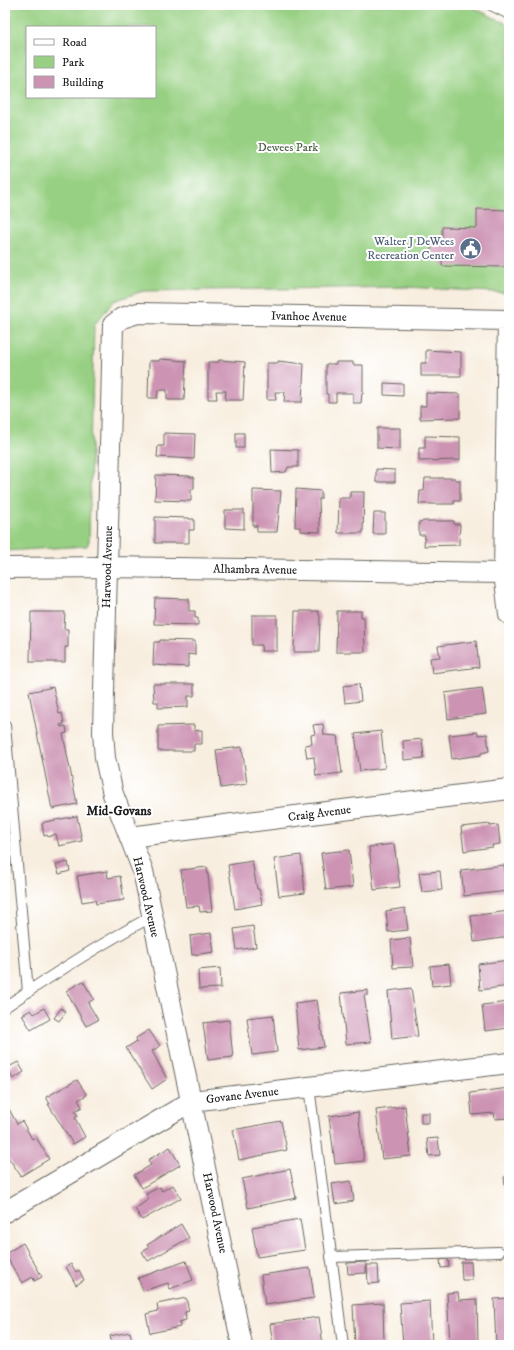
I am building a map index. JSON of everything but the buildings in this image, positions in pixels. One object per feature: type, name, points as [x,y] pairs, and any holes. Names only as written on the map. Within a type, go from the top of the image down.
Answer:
[{"type":"street","name":"Ivanhoe Avenue","points":[[113,325],[122,318],[138,313],[508,320]]},
{"type":"street","points":[[508,320],[504,574],[509,614]]},
{"type":"street","name":"Harwood Avenue","points":[[113,325],[106,567],[103,732],[105,758],[113,794],[143,871],[151,917],[192,1101],[242,1345]]},
{"type":"street","name":"Alhambra Avenue","points":[[5,568],[106,567],[504,574]]},
{"type":"street","name":"Craig Avenue","points":[[130,837],[509,789]]},
{"type":"street","name":"Govane Avenue","points":[[5,1212],[192,1101],[509,1063]]},
{"type":"lane","points":[[491,5],[509,14]]},
{"type":"lane","points":[[5,725],[28,992]]},
{"type":"lane","points":[[5,1008],[121,933],[151,917]]},
{"type":"lane","points":[[309,1087],[343,1345]]},
{"type":"lane","points":[[331,1257],[498,1252]]},
{"type":"green space","name":"Dewees Park","points":[[5,5],[468,5],[505,23],[509,27],[509,293],[407,287],[143,291],[114,301],[94,325],[89,541],[87,546],[5,551]]},
{"type":"place","name":"Walter J DeWees Recreation Center","points":[[470,248]]},
{"type":"district","name":"Mid-Govans","points":[[119,811]]}]
